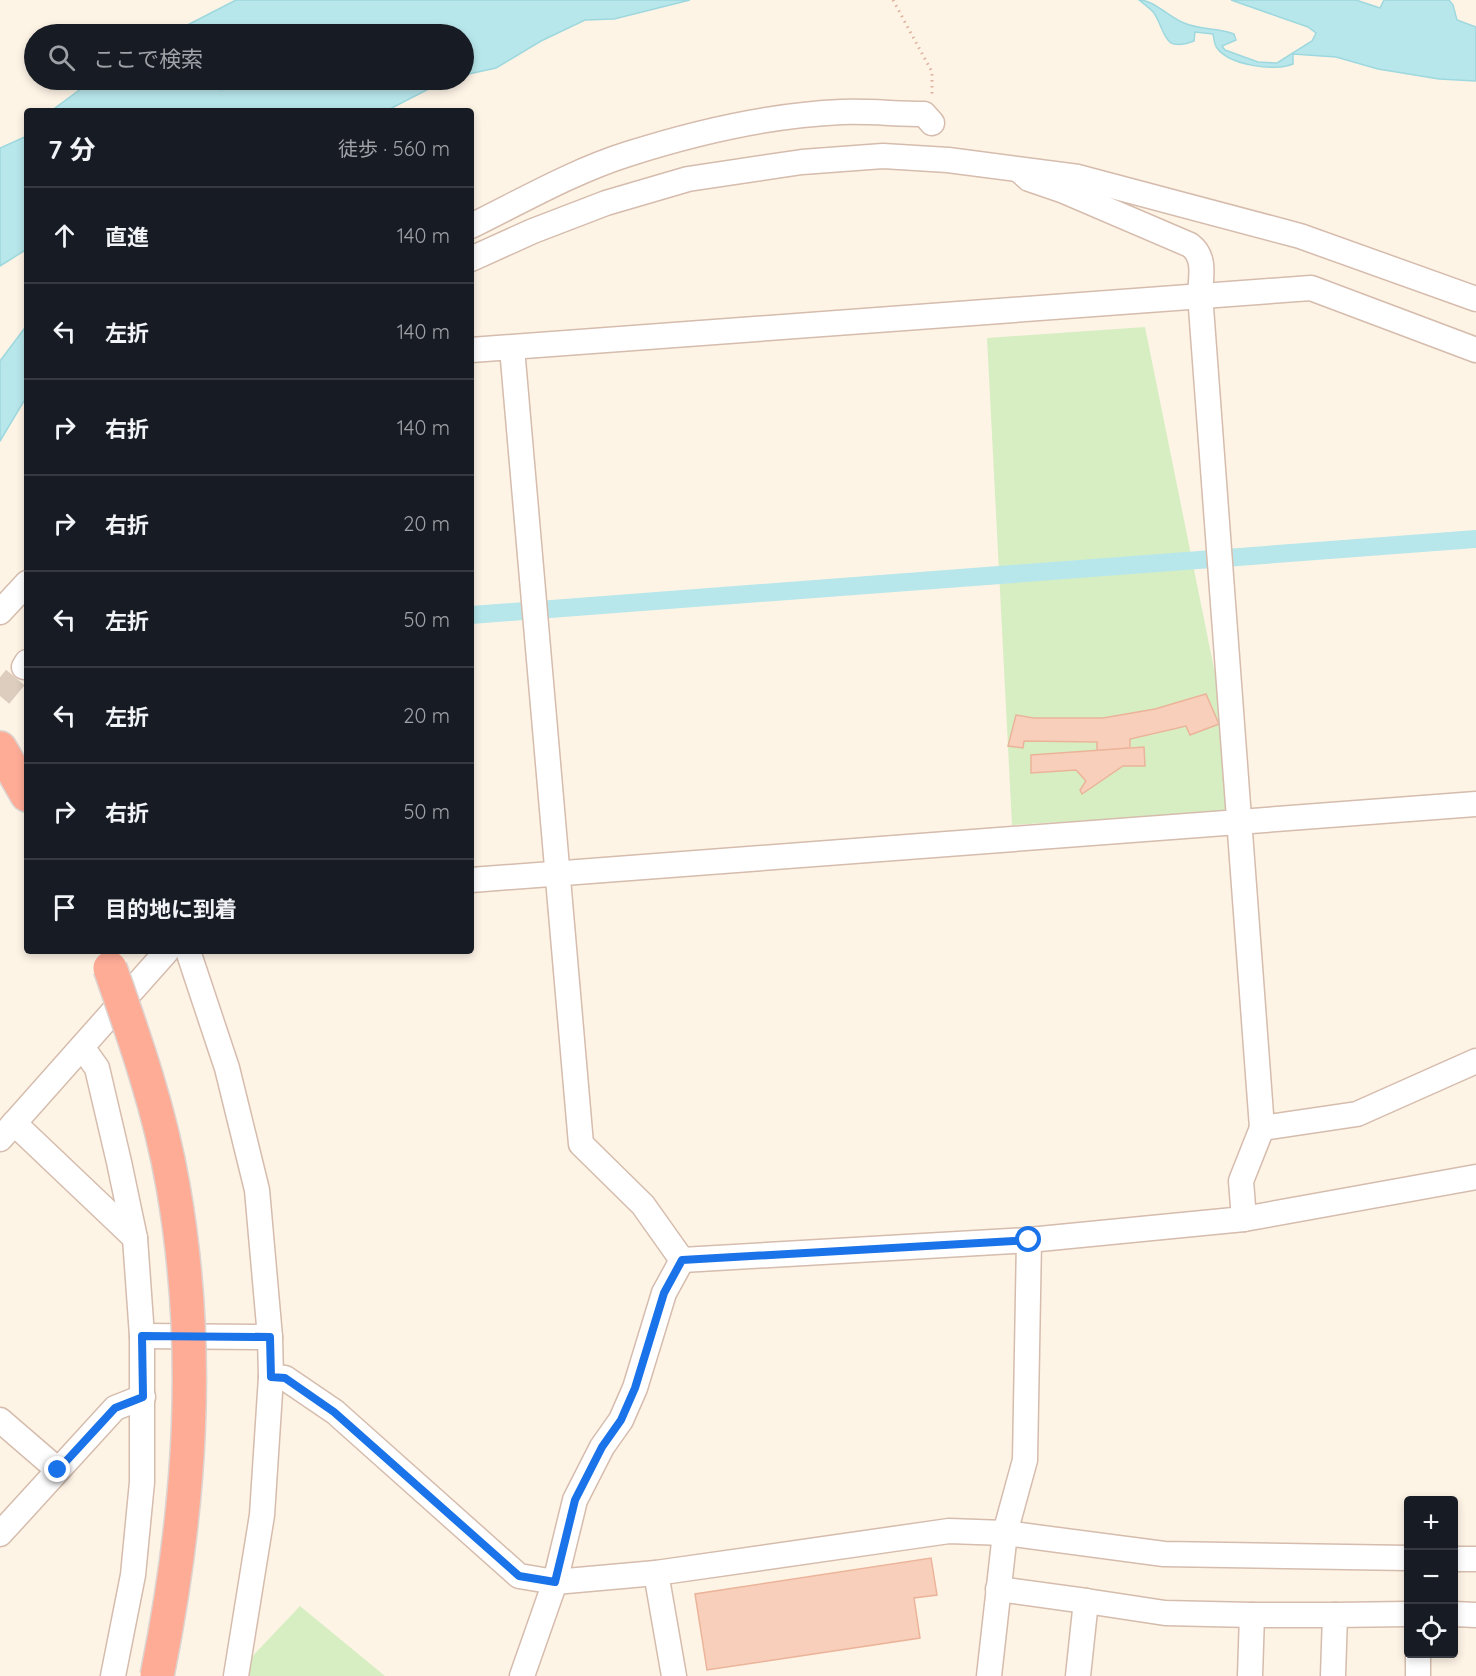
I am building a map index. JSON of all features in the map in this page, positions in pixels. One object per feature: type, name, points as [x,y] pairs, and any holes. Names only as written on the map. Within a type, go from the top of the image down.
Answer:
[{"type":"highway","points":[[0,748],[24,790]]},
{"type":"highway","points":[[107,960],[138,1047],[173,1183],[184,1256],[189,1328],[187,1474],[180,1550],[157,1676]]},
{"type":"street","points":[[474,225],[574,176],[627,154],[713,131],[772,118],[843,112],[924,114],[932,123]]},
{"type":"street","points":[[474,258],[533,231],[606,203],[688,179],[802,162],[883,156],[948,160],[1078,177],[1300,236],[1476,299]]},
{"type":"street","points":[[1019,170],[1029,179],[1064,191],[1190,245],[1202,261],[1200,294],[1262,1128],[1241,1181],[1244,1219]]},
{"type":"street","points":[[474,350],[1200,294],[1311,288],[1476,350]]},
{"type":"street","points":[[512,348],[533,613],[581,1144],[644,1205],[682,1260]]},
{"type":"street","points":[[0,612],[24,586]]},
{"type":"street","points":[[474,880],[558,875],[1082,827],[1123,838],[1169,821],[1241,823],[1476,804]]},
{"type":"street","points":[[135,1238],[7,1131],[164,954]]},
{"type":"street","points":[[189,954],[227,1068],[257,1190],[270,1337],[271,1377],[262,1515],[236,1676]]},
{"type":"street","points":[[82,1047],[97,1068],[135,1238],[142,1336],[142,1482],[133,1575],[113,1676]]},
{"type":"street","points":[[1262,1128],[1357,1114],[1476,1061]]},
{"type":"street","points":[[682,1260],[1029,1240],[1244,1219],[1476,1177]]},
{"type":"street","points":[[989,1676],[1005,1533],[1025,1460],[1029,1240]]},
{"type":"street","points":[[522,1676],[555,1582],[575,1500],[602,1447],[626,1409],[635,1388],[664,1293],[682,1260]]},
{"type":"street","points":[[142,1336],[270,1337]]},
{"type":"street","points":[[271,1377],[285,1378],[334,1412],[519,1576],[555,1582],[656,1573],[949,1531],[1005,1533],[1164,1554],[1404,1558]]},
{"type":"street","points":[[0,1534],[115,1408],[143,1397]]},
{"type":"street","points":[[0,1419],[58,1470]]},
{"type":"street","points":[[1458,1559],[1476,1559]]},
{"type":"street","points":[[656,1573],[674,1676]]},
{"type":"street","points":[[998,1589],[1165,1613],[1404,1614]]},
{"type":"street","points":[[1078,1676],[1086,1600]]},
{"type":"street","points":[[1458,1614],[1476,1615]]},
{"type":"street","points":[[1250,1676],[1252,1615]]},
{"type":"street","points":[[1334,1676],[1335,1615]]},
{"type":"street","points":[[1418,1658],[1418,1676]]},
{"type":"green space","points":[[1145,327],[1221,703],[1229,806],[1222,812],[1012,825],[987,338]]},
{"type":"green space","points":[[300,1606],[385,1676],[243,1676],[245,1664]]},
{"type":"water","points":[[236,0],[690,0],[614,19],[585,20],[541,41],[496,68],[474,73],[474,24],[189,24]]},
{"type":"water","points":[[1139,0],[1150,3],[1190,25],[1234,34],[1236,40],[1222,46],[1225,50],[1258,62],[1277,63],[1312,41],[1316,33],[1308,27],[1231,0],[1356,0],[1380,8],[1384,0],[1449,0],[1453,5],[1457,20],[1476,27],[1476,81],[1439,79],[1378,69],[1336,57],[1293,54],[1293,64],[1275,67],[1242,63],[1223,54],[1216,46],[1213,34],[1195,32],[1194,41],[1184,44],[1171,43],[1154,13]]},
{"type":"water","points":[[79,90],[427,90],[392,108],[55,108]]},
{"type":"water","points":[[24,137],[24,251],[0,266],[0,148]]},
{"type":"water","points":[[24,329],[24,401],[0,441],[0,361]]},
{"type":"building","points":[[1206,694],[1219,724],[1190,735],[1186,726],[1130,739],[1130,748],[1097,751],[1097,742],[1024,741],[1023,748],[1008,746],[1016,715],[1034,718],[1103,718],[1155,709]]},
{"type":"building","points":[[1144,747],[1145,766],[1123,766],[1082,794],[1080,790],[1086,781],[1076,770],[1031,773],[1031,755]]},
{"type":"building","points":[[931,1558],[937,1595],[914,1598],[920,1638],[707,1670],[695,1594]]},
{"type":"waterway","points":[[474,615],[1476,539]]},
{"type":"tunnel","points":[[0,696],[24,667]]},
{"type":"route","points":[[58,1470],[115,1408],[143,1397],[142,1336],[270,1337],[271,1377],[285,1378],[334,1412],[519,1576],[555,1582],[575,1500],[602,1447],[621,1420],[635,1388],[664,1293],[682,1260],[1029,1240]]}]
